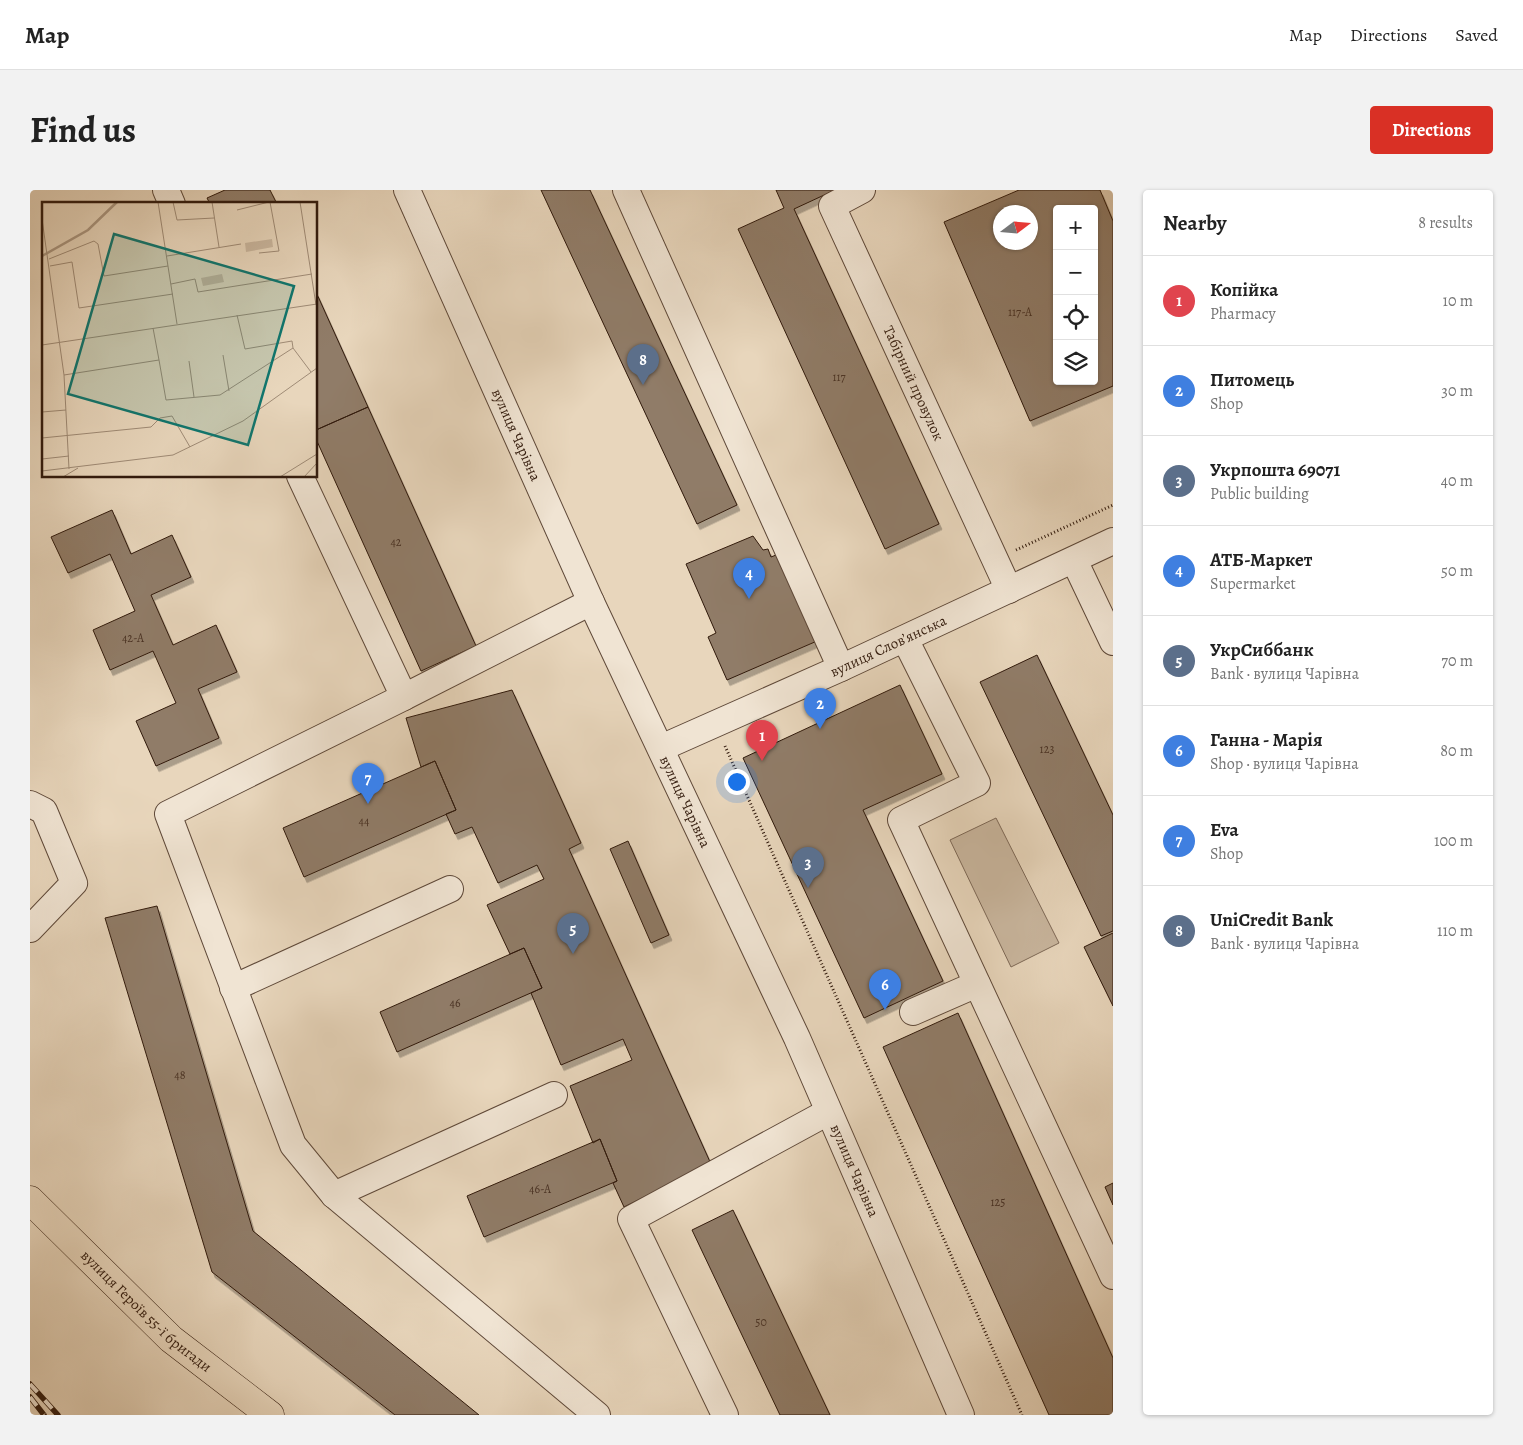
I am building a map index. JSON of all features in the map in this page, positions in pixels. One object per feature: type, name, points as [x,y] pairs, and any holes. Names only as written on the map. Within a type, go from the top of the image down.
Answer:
[{"type":"main road","name":"вулиця Героїв 55-ї бригади","points":[[30,1200],[171,1339],[270,1415]]},
{"type":"street","points":[[166,190],[171,202]]},
{"type":"street","name":"вулиця Чарівна","points":[[407,190],[591,602],[797,1038],[961,1415]]},
{"type":"street","points":[[626,190],[842,668]]},
{"type":"street","name":"Табірний провулок","points":[[862,190],[832,206],[1009,590]]},
{"type":"street","points":[[301,478],[404,697]]},
{"type":"street","name":"вулиця Слов’янська","points":[[661,748],[842,668],[1113,541]]},
{"type":"street","points":[[1074,560],[1113,642]]},
{"type":"street","points":[[591,602],[168,814],[292,1145],[334,1195],[597,1415]]},
{"type":"street","points":[[905,639],[977,784],[900,820],[1113,1276]]},
{"type":"street","points":[[30,804],[44,811],[74,883],[30,929]]},
{"type":"street","points":[[233,988],[450,890]]},
{"type":"street","points":[[913,1012],[977,984]]},
{"type":"street","points":[[334,1195],[554,1095]]},
{"type":"street","points":[[725,1415],[631,1219],[828,1112]]},
{"type":"path","points":[[995,560],[1113,505]]},
{"type":"path","points":[[715,724],[1022,1415]]},
{"type":"shaded area","points":[[996,818],[1059,943],[1011,967],[950,840]]},
{"type":"building","points":[[225,190],[270,190],[276,202],[209,202],[207,198]]},
{"type":"building","points":[[541,190],[590,190],[737,505],[697,524]]},
{"type":"building","points":[[776,190],[835,190],[794,209],[939,524],[885,549],[738,229],[784,208]]},
{"type":"building","points":[[1019,190],[1100,190],[1113,221],[1113,386],[1030,421],[944,222]]},
{"type":"building","points":[[318,296],[368,407],[318,429]]},
{"type":"building","points":[[368,407],[476,646],[421,671],[318,443],[318,429]]},
{"type":"building","points":[[112,510],[131,554],[172,535],[191,577],[151,595],[173,645],[216,625],[237,672],[198,689],[219,738],[156,766],[136,721],[176,703],[153,651],[110,670],[93,630],[135,611],[110,554],[68,573],[51,537]]},
{"type":"building","points":[[753,536],[763,550],[768,549],[771,557],[776,555],[817,641],[727,680],[708,637],[716,633],[686,564]]},
{"type":"building","points":[[1037,655],[1113,815],[1113,931],[1101,936],[980,682]]},
{"type":"building","points":[[900,685],[942,774],[863,810],[943,981],[864,1018],[743,758]]},
{"type":"building","points":[[512,690],[581,843],[569,849],[711,1164],[624,1207],[613,1183],[617,1181],[600,1139],[593,1143],[570,1086],[632,1060],[623,1039],[561,1065],[531,993],[542,988],[524,948],[510,954],[487,905],[544,879],[537,865],[498,883],[472,827],[455,834],[446,814],[456,810],[435,761],[421,767],[406,718]]},
{"type":"building","points":[[435,761],[456,810],[304,877],[283,828]]},
{"type":"building","points":[[628,841],[669,935],[651,943],[610,849]]},
{"type":"building","points":[[157,906],[253,1231],[479,1415],[395,1415],[212,1272],[105,918]]},
{"type":"building","points":[[1113,933],[1113,1006],[1084,947]]},
{"type":"building","points":[[524,948],[542,988],[397,1052],[380,1012]]},
{"type":"building","points":[[958,1013],[1113,1358],[1113,1415],[1049,1415],[883,1047]]},
{"type":"building","points":[[600,1139],[617,1181],[484,1237],[467,1196]]},
{"type":"building","points":[[1113,1183],[1113,1205],[1105,1187]]},
{"type":"building","points":[[733,1210],[830,1415],[780,1415],[692,1230]]},
{"type":"railway","points":[[30,1384],[58,1415]]},
{"type":"railway","points":[[30,1397],[44,1415]]},
{"type":"place","name":"UniCredit Bank","points":[[643,385]]},
{"type":"place","name":"АТБ-Маркет","points":[[749,599]]},
{"type":"place","name":"Питомець","points":[[820,729]]},
{"type":"place","name":"Копійка","points":[[762,761]]},
{"type":"place","name":"Eva","points":[[368,804]]},
{"type":"place","name":"Укрпошта 69071","points":[[808,888]]},
{"type":"place","name":"УкрСиббанк","points":[[573,954]]},
{"type":"place","name":"Ганна - Марія","points":[[885,1010]]}]
